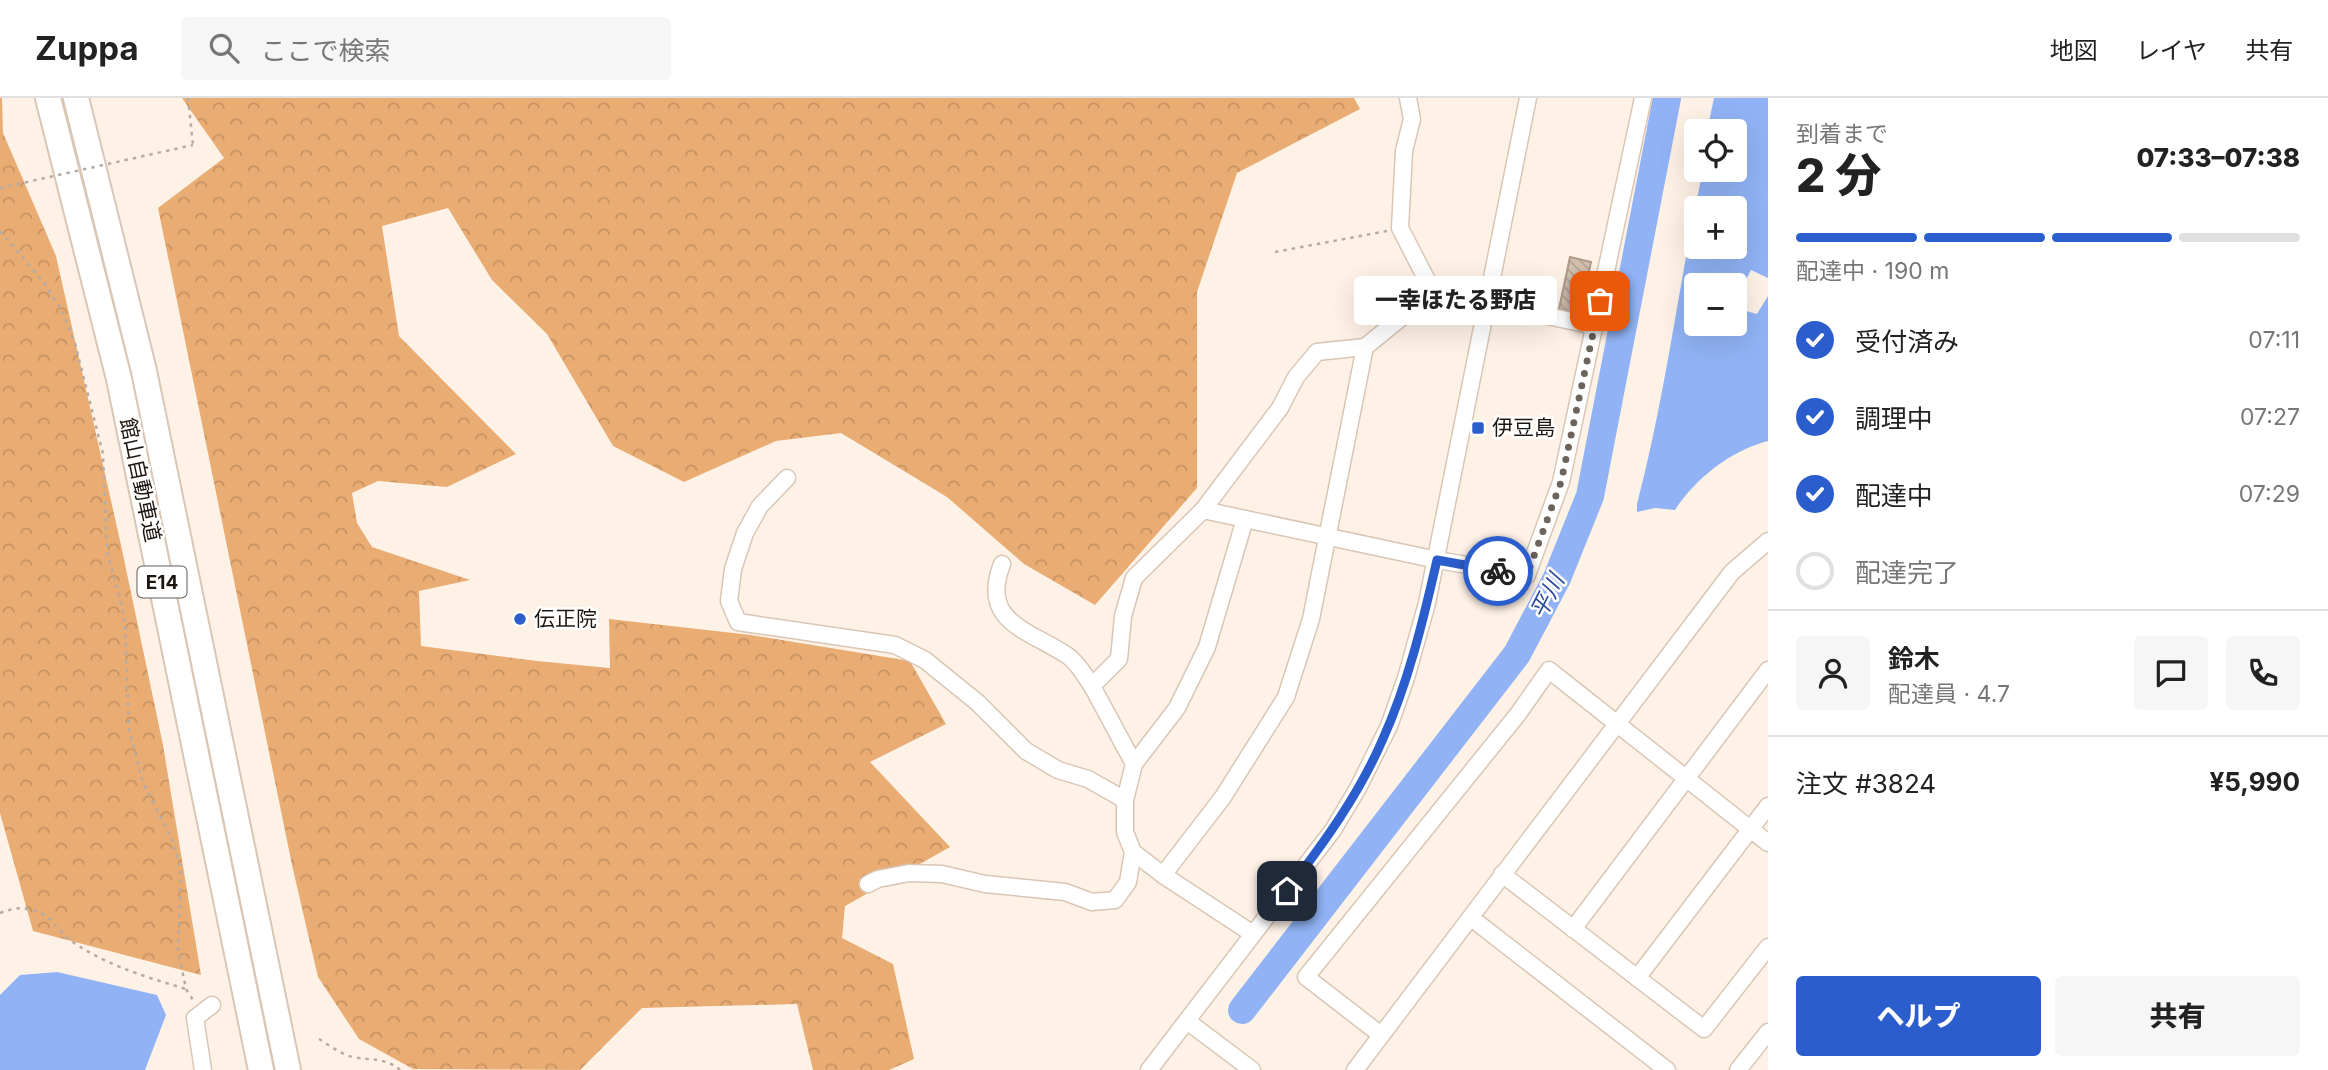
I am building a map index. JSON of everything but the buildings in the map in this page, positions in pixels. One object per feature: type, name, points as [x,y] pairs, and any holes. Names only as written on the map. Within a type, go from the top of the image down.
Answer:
[{"type":"highway","name":"館山自動車道","points":[[48,98],[119,379],[261,1070]]},
{"type":"highway","name":"館山自動車道","points":[[76,98],[144,371],[288,1070]]},
{"type":"street","points":[[1408,98],[1412,119],[1404,151],[1400,228],[1433,292]]},
{"type":"street","points":[[1149,1070],[1333,830],[1381,743],[1406,678],[1437,560],[1528,98]]},
{"type":"street","points":[[1203,510],[1437,560],[1527,575],[1561,482],[1643,98]]},
{"type":"street","points":[[1433,292],[1595,326]]},
{"type":"street","points":[[1092,686],[1119,659],[1123,616],[1134,578],[1203,510],[1280,408],[1296,377],[1317,352],[1365,347],[1433,292]]},
{"type":"street","points":[[1163,875],[1223,797],[1286,696],[1311,619],[1365,347]]},
{"type":"street","points":[[787,478],[760,506],[745,533],[733,569],[729,601],[738,622],[895,645],[925,660],[967,695],[1026,751],[1058,769],[1088,779],[1125,800]]},
{"type":"street","points":[[1245,519],[1207,647],[1177,708],[1134,764],[1125,800],[1125,832],[1133,852],[1253,934]]},
{"type":"street","points":[[1354,1070],[1732,572],[1768,541]]},
{"type":"street","points":[[1002,564],[997,576],[995,595],[1004,616],[1071,658],[1092,686],[1134,764]]},
{"type":"street","points":[[1381,1035],[1306,977],[1518,714],[1549,670],[1768,843]]},
{"type":"street","points":[[1573,929],[1768,670]]},
{"type":"street","points":[[1637,978],[1768,806]]},
{"type":"street","points":[[867,884],[909,873],[942,874],[985,884],[1065,892],[1092,902],[1115,900],[1128,881],[1133,852]]},
{"type":"street","points":[[1502,874],[1703,1029],[1768,947]]},
{"type":"street","points":[[1479,924],[1667,1070]]},
{"type":"street","points":[[203,1070],[195,1018],[212,1005]]},
{"type":"street","points":[[1187,1021],[1252,1070]]},
{"type":"street","points":[[1738,1070],[1768,1032]]},
{"type":"path","points":[[0,188],[193,145],[188,98]]},
{"type":"path","points":[[1275,252],[1400,228]]},
{"type":"path","points":[[0,231],[41,280],[62,311],[75,343],[103,453],[107,552],[122,606],[125,630],[129,730],[143,782],[173,842],[181,869],[178,950],[186,989],[120,968],[71,940],[44,914],[14,907],[0,913]]},
{"type":"path","points":[[319,1039],[351,1057],[390,1062],[400,1070]]},
{"type":"green space","points":[[0,98],[3,133],[56,256],[163,745],[201,975],[33,931],[0,813]]},
{"type":"green space","points":[[182,98],[1354,98],[1360,109],[1237,173],[1197,292],[1197,488],[1095,605],[1024,564],[947,497],[841,433],[776,441],[684,482],[613,446],[547,334],[492,280],[448,208],[382,226],[399,336],[516,454],[447,487],[378,481],[352,493],[357,523],[372,547],[470,580],[419,591],[421,646],[610,668],[609,619],[751,635],[910,661],[946,724],[870,762],[950,847],[845,906],[842,938],[893,964],[914,1059],[889,1070],[813,1070],[797,1004],[642,1008],[580,1070],[413,1069],[359,1039],[318,977],[292,865],[158,208],[224,158]]},
{"type":"water","points":[[1714,98],[1768,98],[1768,278],[1751,270],[1747,278],[1747,273],[1684,273],[1684,336],[1747,336],[1747,311],[1757,314],[1768,296],[1768,441],[1740,451],[1715,467],[1693,487],[1675,510],[1655,508],[1637,512],[1686,259],[1747,259],[1747,196],[1698,196],[1701,182],[1747,182],[1747,119],[1710,119]]},
{"type":"water","points":[[57,972],[157,995],[166,1015],[145,1070],[0,1070],[0,995],[20,975]]},
{"type":"waterway","name":"平川","points":[[1242,1010],[1517,654],[1557,578],[1590,496],[1667,98]]},
{"type":"way so far","points":[[1498,571],[1527,575],[1561,482],[1600,301]]},
{"type":"place","name":"一幸ほたる野店","points":[[1600,301]]},
{"type":"place","name":"伊豆島","points":[[1478,428]]},
{"type":"place","name":"伝正院","points":[[520,619]]},
{"type":"route","points":[[1287,891],[1345,811],[1389,726],[1406,678],[1437,560],[1498,571]]}]
